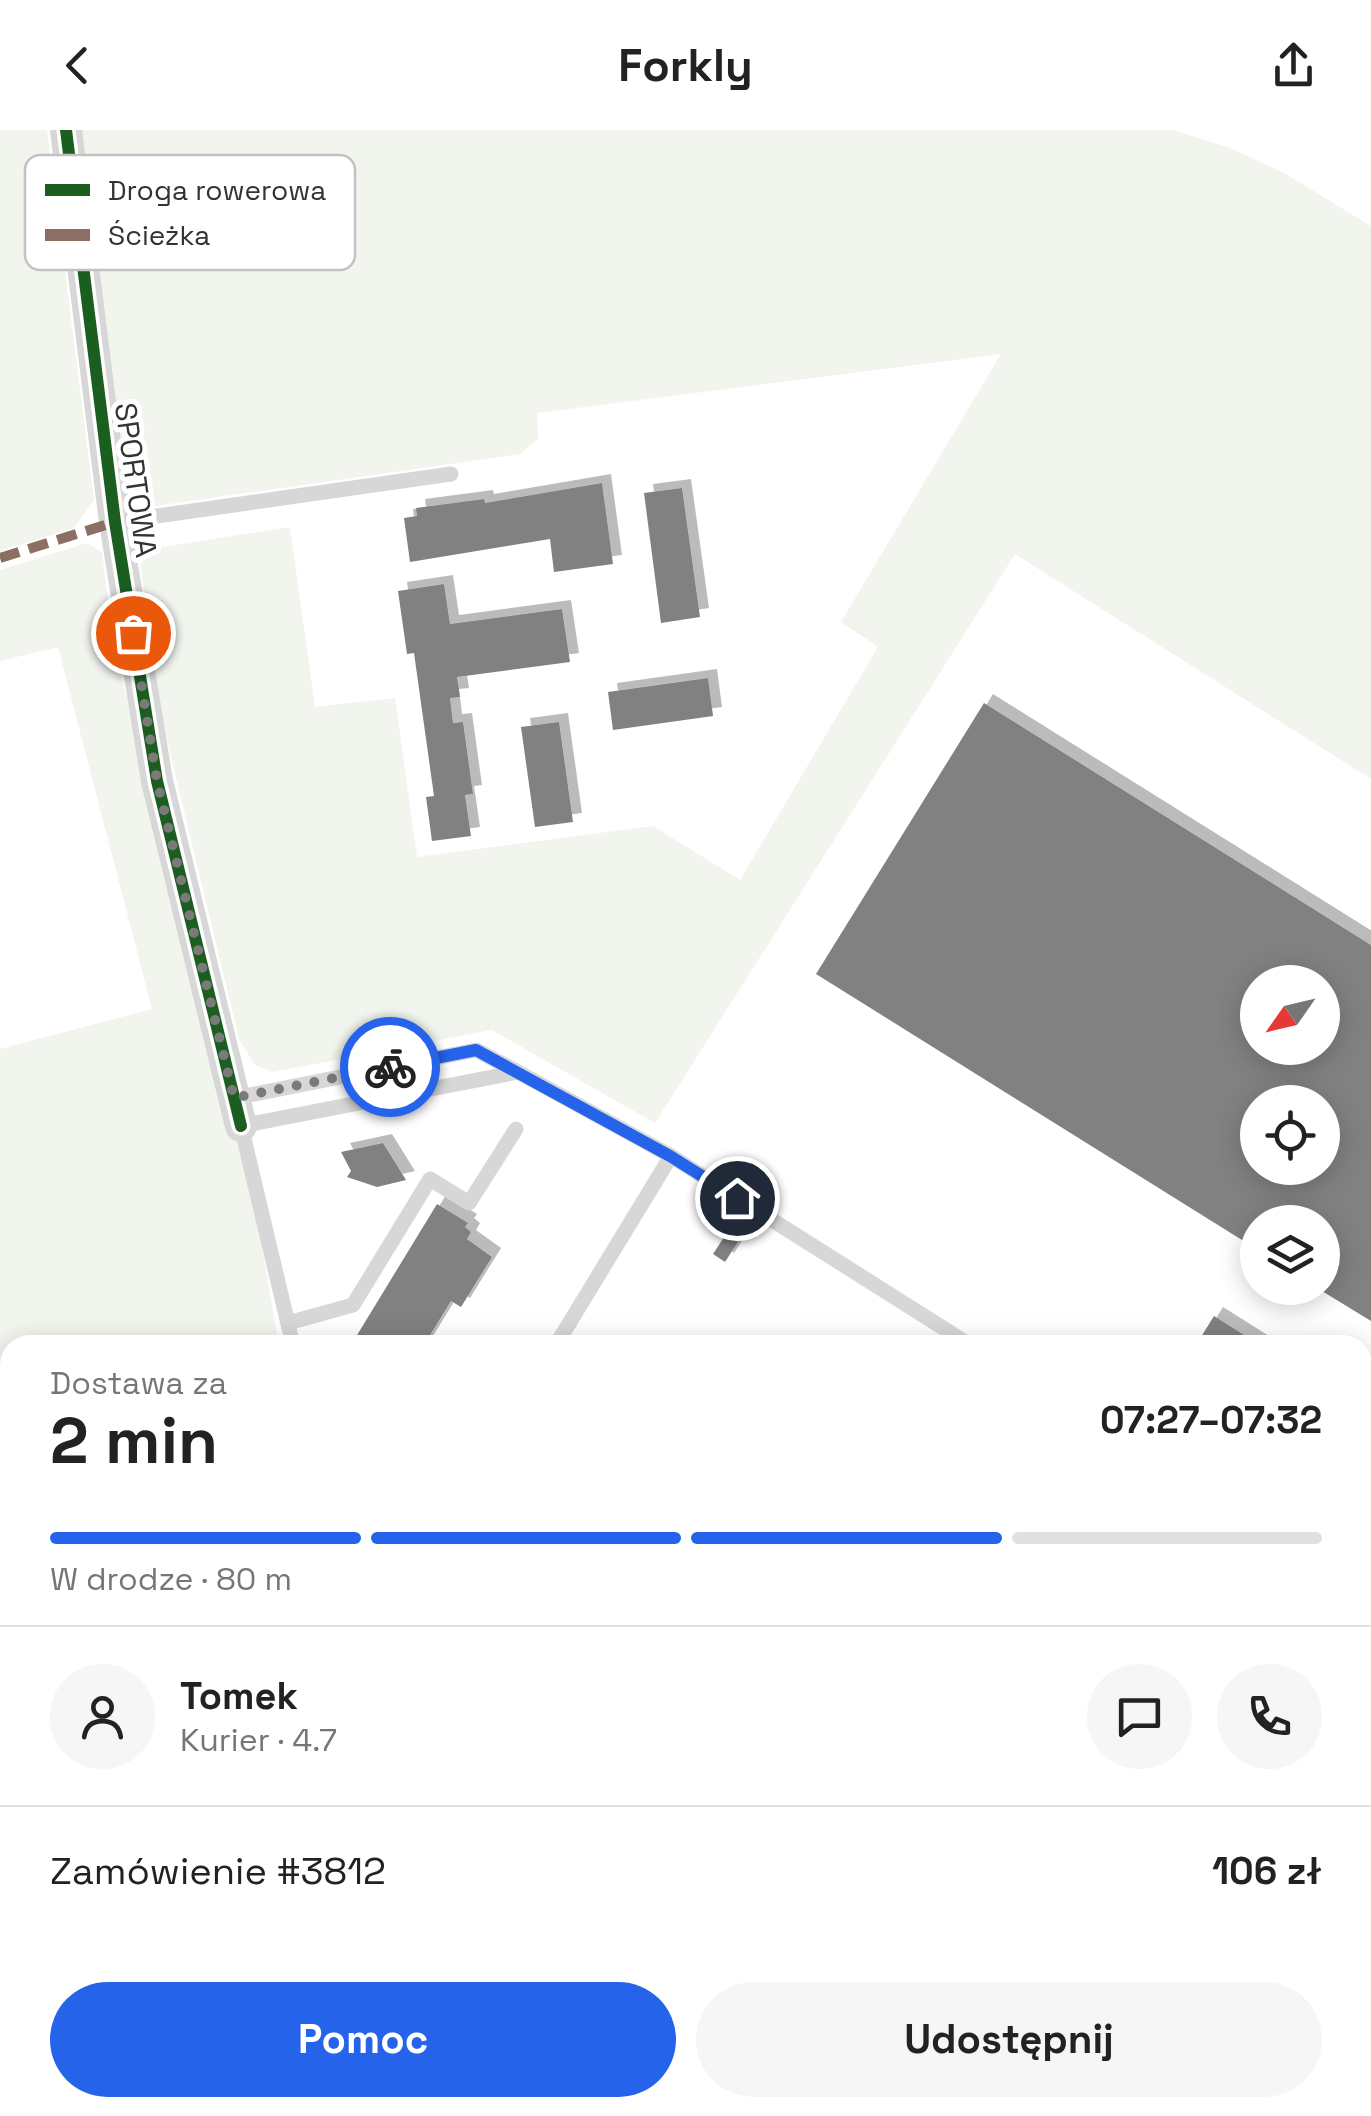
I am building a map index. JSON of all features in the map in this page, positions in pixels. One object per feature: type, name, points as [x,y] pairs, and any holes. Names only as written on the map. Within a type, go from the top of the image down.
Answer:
[{"type":"street","name":"SPORTOWA","points":[[66,130],[69,155]]},
{"type":"street","name":"SPORTOWA","points":[[84,270],[116,522],[157,781],[238,1112]]},
{"type":"lane","points":[[116,522],[451,474]]},
{"type":"lane","points":[[238,1112],[476,1050],[670,1156],[954,1335]]},
{"type":"lane","points":[[238,1112],[518,1072]]},
{"type":"lane","points":[[238,1112],[291,1335]]},
{"type":"lane","points":[[288,1323],[353,1305],[430,1179],[469,1204],[516,1129]]},
{"type":"lane","points":[[562,1335],[670,1156]]},
{"type":"shaded area","points":[[0,130],[47,130],[50,155],[25,155],[25,270],[65,270],[94,500],[74,528],[0,551]]},
{"type":"shaded area","points":[[79,130],[1173,130],[1230,148],[1284,173],[1371,226],[1371,779],[1015,554],[655,1123],[492,1030],[273,1072],[255,1065],[239,1039],[164,728],[140,564],[156,548],[290,527],[315,707],[395,698],[417,857],[653,826],[740,880],[878,647],[841,622],[1001,354],[537,413],[538,439],[520,454],[148,507],[124,485],[97,270],[355,270],[355,155],[82,155]]},
{"type":"shaded area","points":[[87,543],[102,552],[112,634],[226,1130],[241,1126],[277,1335],[0,1335],[0,1049],[152,1009],[58,647],[0,661],[0,570]]},
{"type":"building","points":[[602,483],[613,564],[554,572],[550,539],[410,562],[404,518],[417,516],[416,508],[484,499],[485,503]]},
{"type":"building","points":[[682,488],[700,617],[661,623],[644,493]]},
{"type":"building","points":[[444,584],[450,624],[562,609],[570,662],[457,677],[460,697],[450,698],[453,723],[463,722],[473,794],[465,795],[471,836],[432,841],[426,797],[434,796],[414,653],[407,654],[398,591]]},
{"type":"building","points":[[708,678],[713,716],[613,730],[608,692]]},
{"type":"building","points":[[984,703],[1371,945],[1371,1321],[1340,1302],[1340,1205],[1240,1205],[1240,1239],[816,974]]},
{"type":"building","points":[[559,722],[573,822],[535,827],[521,727]]},
{"type":"building","points":[[383,1143],[406,1180],[377,1187],[347,1177],[351,1171],[341,1152]]},
{"type":"building","points":[[437,1204],[468,1223],[465,1227],[471,1232],[467,1239],[492,1257],[461,1307],[451,1301],[430,1335],[357,1335]]},
{"type":"building","points":[[726,1234],[738,1242],[725,1262],[713,1254]]},
{"type":"building","points":[[1214,1316],[1244,1335],[1202,1335]]},
{"type":"marked path","points":[[0,558],[115,522]]},
{"type":"cycle path","points":[[66,130],[69,155]]},
{"type":"cycle path","points":[[84,270],[115,522],[157,781],[241,1126]]},
{"type":"way so far","points":[[133,633],[157,781],[234,1098],[390,1067]]},
{"type":"route","points":[[390,1067],[476,1050],[670,1156],[737,1198]]}]
